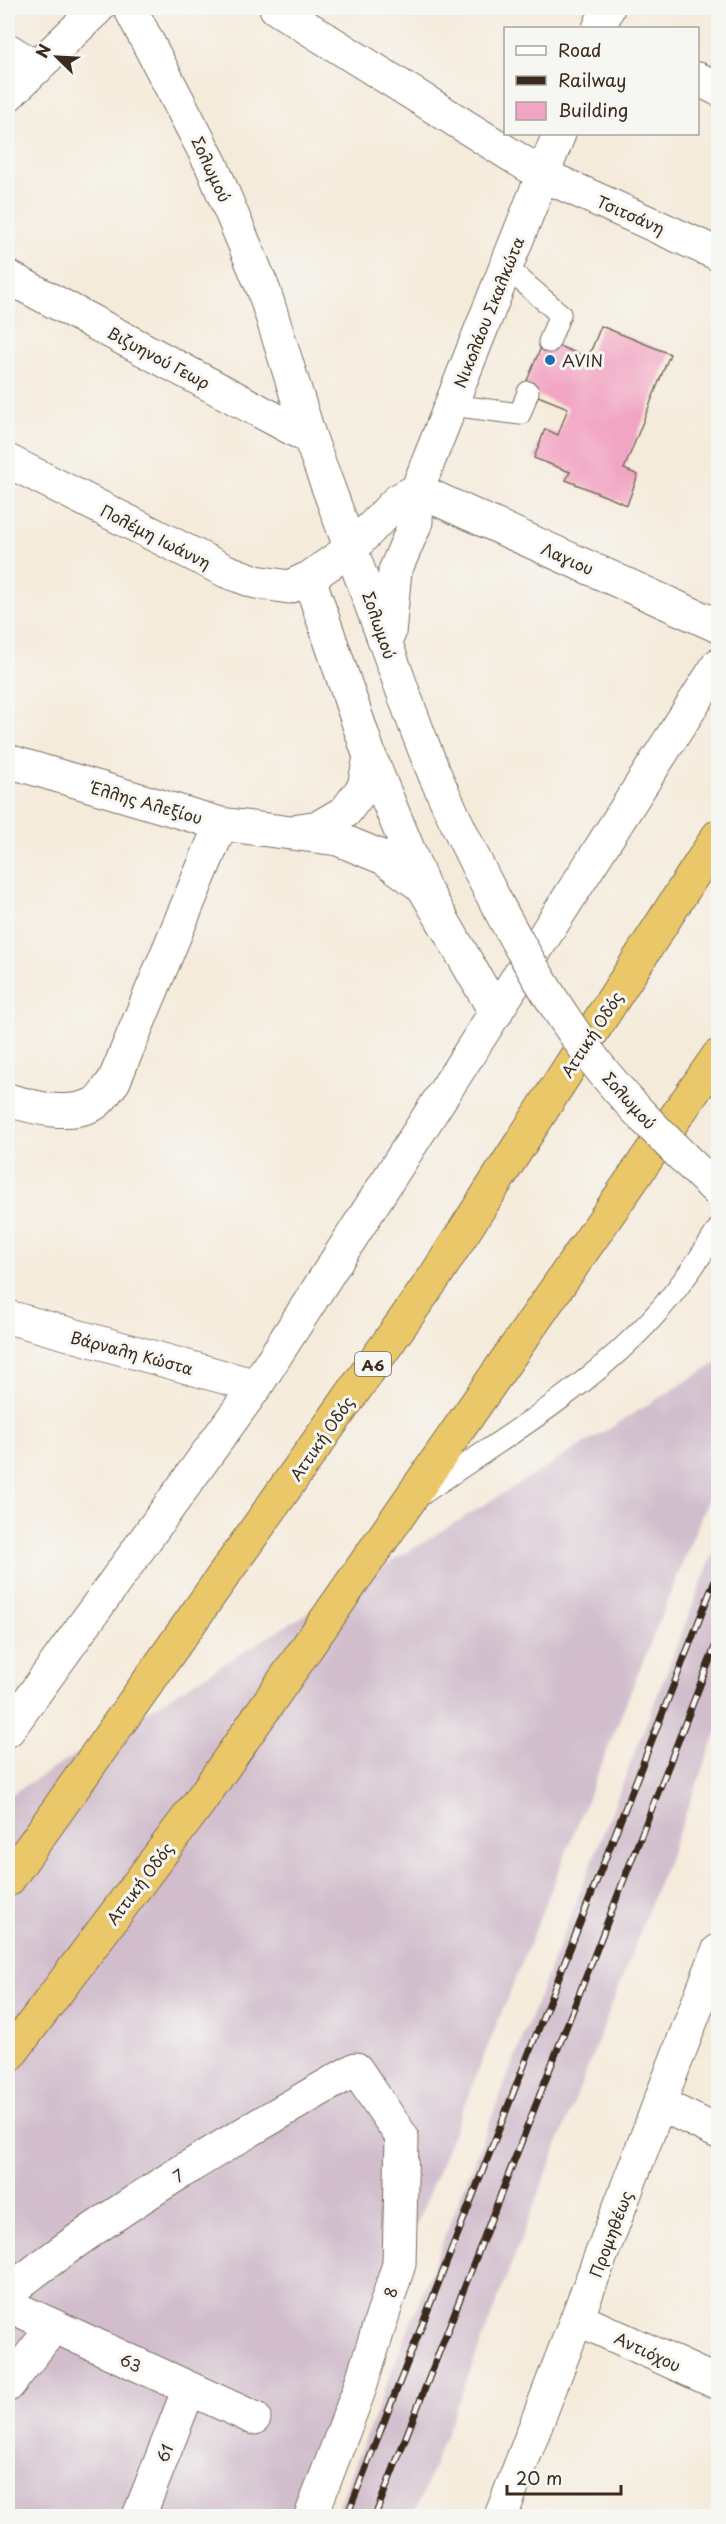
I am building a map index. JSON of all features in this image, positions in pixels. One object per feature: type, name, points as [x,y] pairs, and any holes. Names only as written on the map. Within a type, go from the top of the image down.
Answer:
[{"type":"highway","name":"Αττική Οδός","points":[[8,1880],[436,1275],[718,836]]},
{"type":"highway","name":"Αττική Οδός","points":[[8,2057],[198,1804],[718,1056]]},
{"type":"street","points":[[8,95],[98,8]]},
{"type":"street","name":"Σολωμού","points":[[130,8],[211,164],[264,291],[310,438],[437,781],[495,899],[546,988],[594,1059],[666,1140],[718,1191]]},
{"type":"street","name":"Τσιτσάνη","points":[[276,8],[543,175],[718,254]]},
{"type":"street","points":[[599,27],[608,8]]},
{"type":"street","points":[[8,50],[37,68]]},
{"type":"street","points":[[699,80],[718,89]]},
{"type":"street","name":"Νικολάου Σκαλκώτα","points":[[388,650],[390,604],[395,571],[416,522],[417,490],[559,135]]},
{"type":"street","name":"Βιζυηνού Γεωρ","points":[[8,277],[310,438]]},
{"type":"street","name":"Πολέμη Ιωάννη","points":[[8,461],[226,571],[256,582],[289,587],[309,578],[352,548]]},
{"type":"street","points":[[352,548],[397,501],[417,490]]},
{"type":"street","name":"Λαγιου","points":[[417,490],[718,626]]},
{"type":"street","points":[[309,578],[370,757],[424,888],[496,1013]]},
{"type":"street","points":[[8,1730],[256,1386],[718,665]]},
{"type":"street","name":"Έλλης Αλεξίου","points":[[289,831],[319,828],[345,812],[364,787],[370,757]]},
{"type":"street","name":"Έλλης Αλεξίου","points":[[10,771],[221,824],[338,838],[384,858],[424,888]]},
{"type":"street","points":[[8,1100],[28,1106],[64,1111],[93,1105],[114,1081],[221,824]]},
{"type":"street","name":"Βάρναλη Κώστα","points":[[8,1317],[256,1386]]},
{"type":"street","name":"Προμηθέως","points":[[501,2517],[718,1951]]},
{"type":"street","name":"7","points":[[8,2292],[55,2255],[163,2184],[280,2112],[356,2069]]},
{"type":"street","name":"8","points":[[310,2517],[358,2393],[399,2264],[402,2137],[356,2069]]},
{"type":"street","points":[[660,2104],[718,2132]]},
{"type":"street","name":"63","points":[[8,2305],[254,2418]]},
{"type":"street","name":"Αντιόχου","points":[[578,2319],[718,2383]]},
{"type":"street","points":[[8,2385],[54,2326]]},
{"type":"street","name":"61","points":[[140,2517],[189,2389]]},
{"type":"lane","points":[[506,267],[560,314],[549,342]]},
{"type":"lane","points":[[451,405],[520,414],[528,392]]},
{"type":"lane","points":[[404,1508],[598,1369],[637,1334],[672,1295],[718,1229]]},
{"type":"shaded area","points":[[718,1362],[718,1475],[299,2516],[8,2516],[8,1796]]},
{"type":"shaded area","points":[[718,1541],[718,1730],[414,2516],[335,2516]]},
{"type":"building","points":[[601,326],[670,354],[624,469],[638,475],[627,505],[566,480],[570,472],[534,458],[545,429],[558,435],[568,408],[523,390],[544,340],[588,358]]},
{"type":"railway","points":[[347,2516],[718,1572]]},
{"type":"railway","points":[[375,2516],[718,1639]]},
{"type":"place","name":"AVIN","points":[[550,360]]}]
